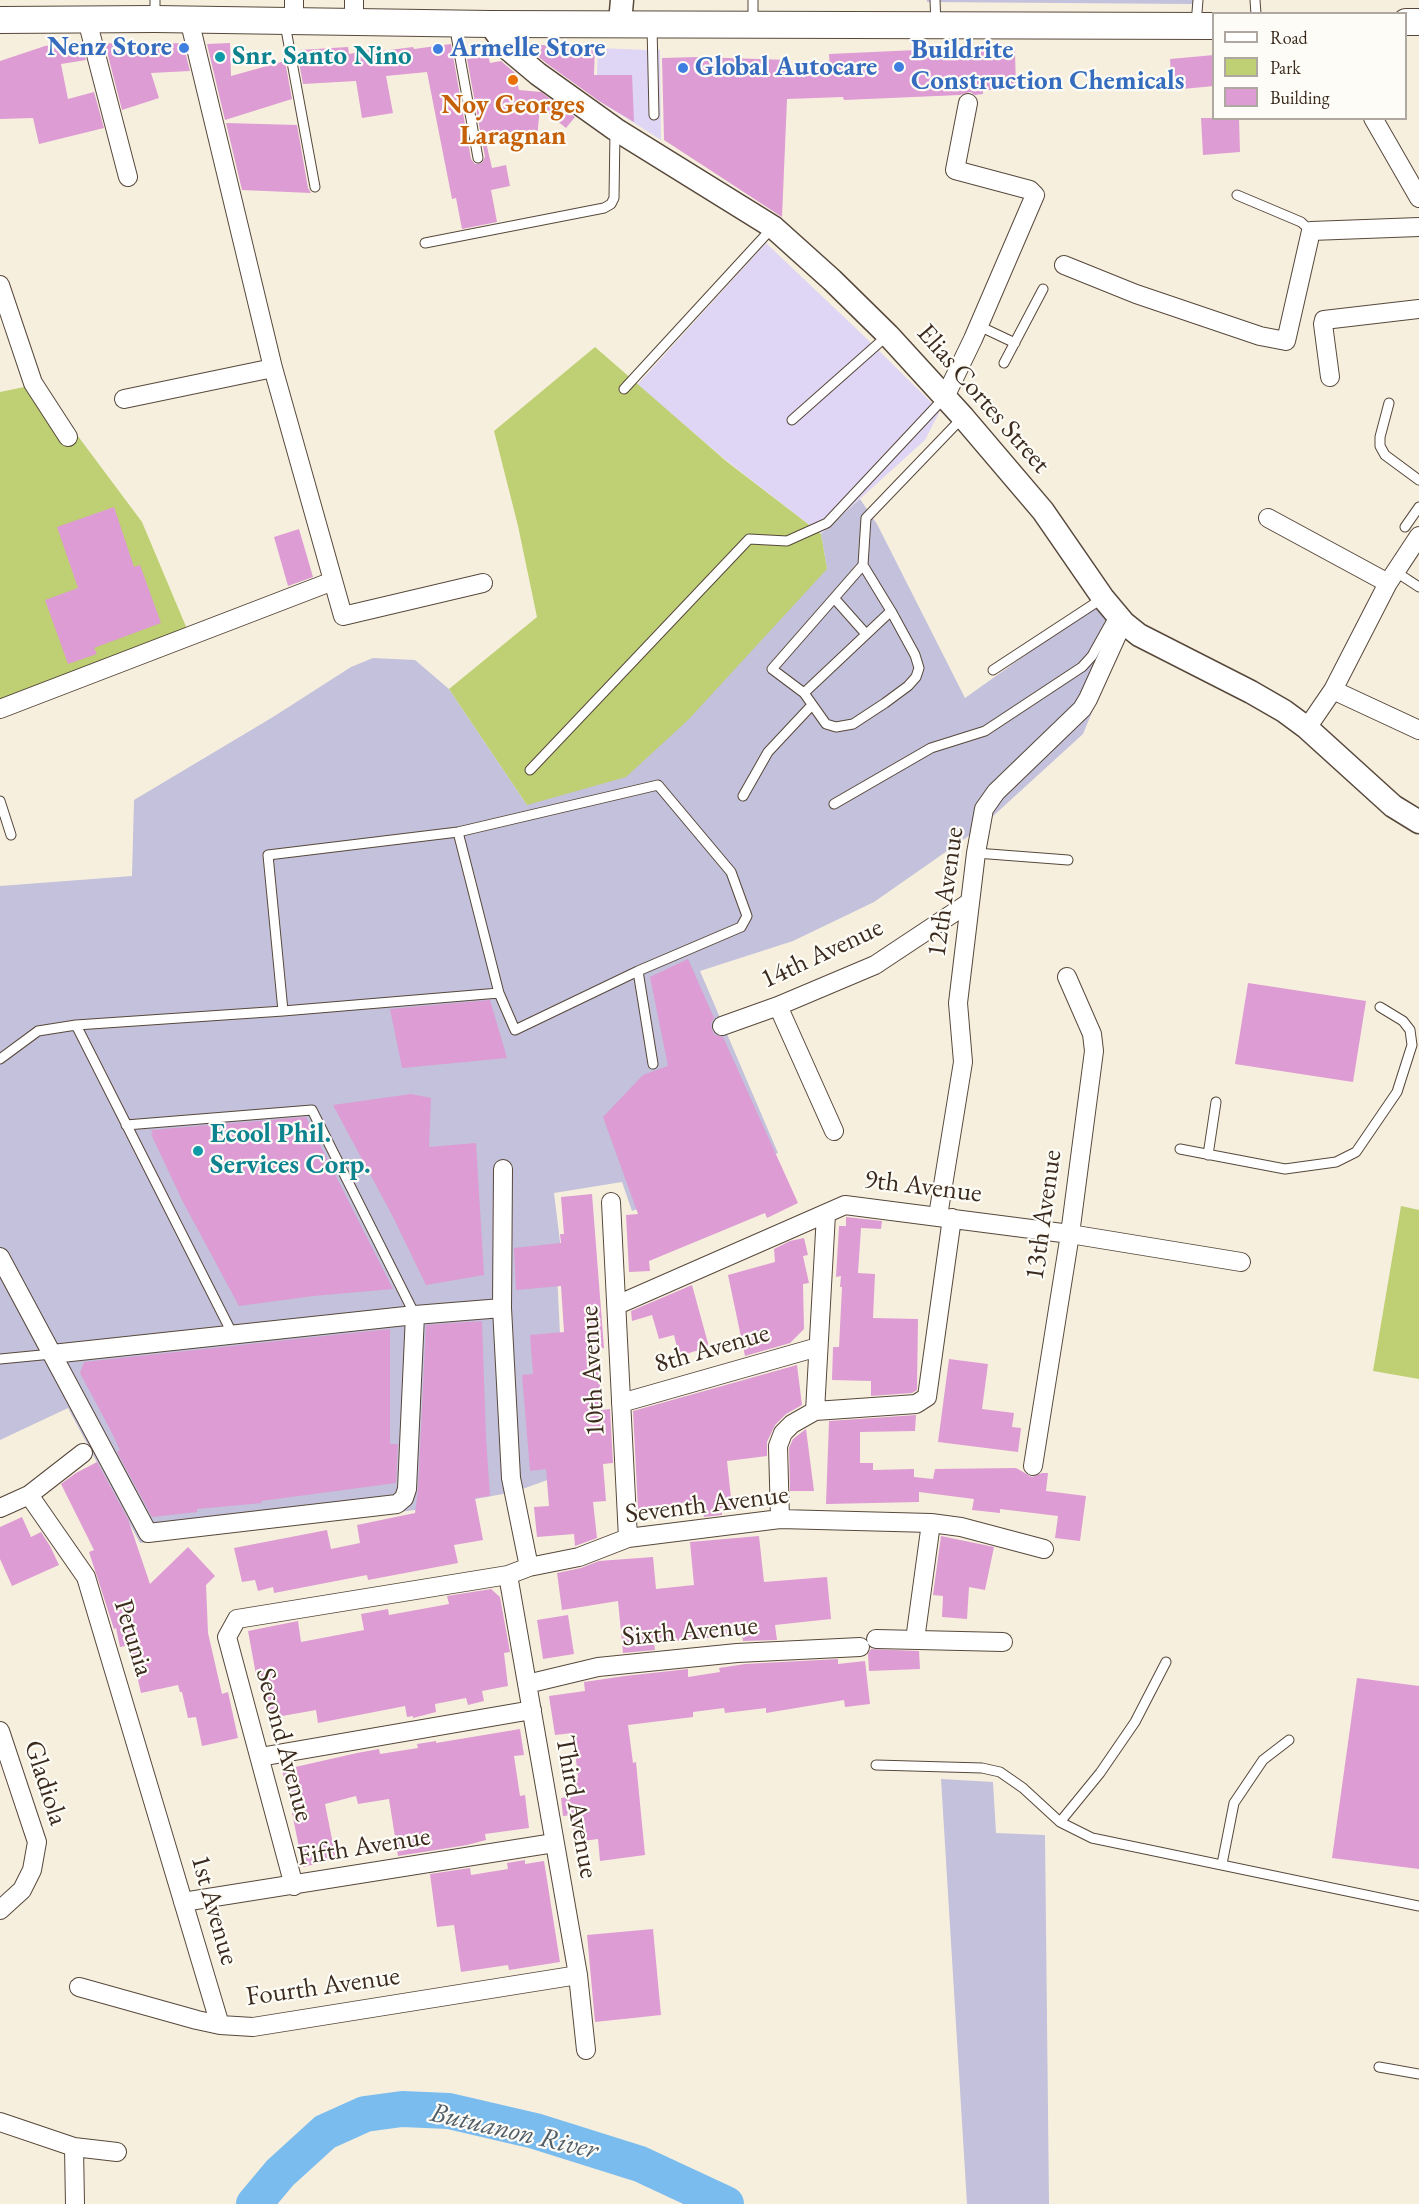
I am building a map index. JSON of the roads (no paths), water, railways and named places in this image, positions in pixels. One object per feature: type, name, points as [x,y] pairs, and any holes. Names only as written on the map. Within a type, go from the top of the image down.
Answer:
[{"type":"main road","points":[[0,20],[87,20],[155,9],[189,20],[354,10],[490,24],[621,11],[652,23],[753,12],[936,26],[1205,26]]},
{"type":"street","points":[[87,20],[128,177]]},
{"type":"street","points":[[189,20],[273,368],[342,616],[483,583]]},
{"type":"street","name":"Elias Cortes Street","points":[[490,24],[507,48],[538,74],[615,129],[773,227],[824,273],[888,335],[963,417],[1043,511],[1114,612],[1138,635],[1284,711],[1307,728],[1393,806],[1419,822]]},
{"type":"street","points":[[945,397],[979,326],[1035,195],[1030,190],[955,170],[968,103]]},
{"type":"street","points":[[1375,120],[1419,198]]},
{"type":"street","points":[[1064,265],[1136,294],[1260,336],[1286,341],[1311,231],[1419,227]]},
{"type":"street","points":[[0,285],[33,383],[68,437]]},
{"type":"street","points":[[1330,377],[1324,320],[1419,309]]},
{"type":"street","points":[[124,399],[273,368]]},
{"type":"street","points":[[1268,518],[1392,577]]},
{"type":"street","points":[[1307,728],[1333,690],[1392,577],[1412,532]]},
{"type":"street","points":[[0,709],[333,581]]},
{"type":"street","name":"12th Avenue","points":[[780,1519],[778,1446],[783,1433],[792,1424],[815,1411],[916,1404],[927,1397],[963,1062],[958,1003],[976,853],[986,805],[1082,709],[1117,635],[1114,612]]},
{"type":"street","points":[[1333,690],[1419,730]]},
{"type":"street","name":"14th Avenue","points":[[722,1026],[778,1006],[875,965],[970,902]]},
{"type":"street","name":"13th Avenue","points":[[1034,1466],[1070,1234],[1094,1052],[1092,1034],[1067,977]]},
{"type":"street","points":[[778,1006],[834,1131]]},
{"type":"street","points":[[503,1169],[502,1308],[511,1478],[529,1567]]},
{"type":"street","name":"10th Avenue","points":[[611,1202],[628,1538]]},
{"type":"street","name":"9th Avenue","points":[[617,1305],[845,1205],[1070,1234],[1241,1262]]},
{"type":"street","points":[[815,1411],[826,1214]]},
{"type":"street","points":[[0,1257],[148,1533],[398,1504],[404,1498],[407,1489],[416,1315]]},
{"type":"street","points":[[52,1354],[502,1308]]},
{"type":"street","name":"8th Avenue","points":[[621,1403],[818,1347]]},
{"type":"street","points":[[0,1508],[29,1495],[83,1453]]},
{"type":"street","name":"Petunia","points":[[29,1495],[86,1577],[158,1810]]},
{"type":"street","name":"Seventh Avenue","points":[[237,1619],[508,1575],[529,1567],[579,1557],[628,1538],[780,1519],[931,1523],[961,1527],[1044,1550]]},
{"type":"street","points":[[915,1640],[931,1523]]},
{"type":"street","name":"Third Avenue","points":[[508,1575],[578,1975],[585,2050]]},
{"type":"street","name":"Second Avenue","points":[[237,1619],[228,1637],[294,1886]]},
{"type":"street","name":"Sixth Avenue","points":[[526,1684],[598,1667],[737,1653],[915,1640],[1003,1642]]},
{"type":"street","points":[[260,1757],[532,1710]]},
{"type":"street","name":"Gladiola","points":[[0,1731],[37,1842],[32,1870],[22,1890],[0,1910]]},
{"type":"street","name":"1st Avenue","points":[[158,1810],[220,2025]]},
{"type":"street","name":"Fifth Avenue","points":[[183,1902],[554,1844]]},
{"type":"street","name":"Fourth Avenue","points":[[79,1987],[220,2025],[253,2027],[578,1975]]},
{"type":"street","points":[[0,2121],[74,2147],[117,2152]]},
{"type":"street","points":[[74,2147],[75,2204]]},
{"type":"lane","points":[[934,0],[936,26]]},
{"type":"lane","points":[[1198,0],[1205,26]]},
{"type":"lane","points":[[291,14],[315,187]]},
{"type":"lane","points":[[453,22],[478,158]]},
{"type":"lane","points":[[652,23],[654,115]]},
{"type":"lane","points":[[424,243],[604,208],[611,204],[614,198],[615,129]]},
{"type":"lane","points":[[1237,195],[1301,222],[1311,231]]},
{"type":"lane","points":[[624,389],[773,227]]},
{"type":"lane","points":[[1004,363],[1043,289]]},
{"type":"lane","points":[[979,326],[1015,343]]},
{"type":"lane","points":[[792,420],[888,335]]},
{"type":"lane","points":[[530,770],[749,539],[788,541],[827,523],[945,397]]},
{"type":"lane","points":[[1389,403],[1380,437],[1380,446],[1385,455],[1419,480]]},
{"type":"lane","points":[[863,565],[772,669],[804,693],[826,723],[836,727],[853,724],[916,677],[919,668],[915,655],[863,565],[866,518],[963,417]]},
{"type":"lane","points":[[1412,532],[1419,507]]},
{"type":"lane","points":[[1392,577],[1419,586]]},
{"type":"lane","points":[[834,598],[866,634]]},
{"type":"lane","points":[[804,693],[891,611]]},
{"type":"lane","points":[[993,670],[1114,612]]},
{"type":"lane","points":[[834,804],[931,748],[984,730],[1082,667],[1092,656],[1114,612]]},
{"type":"lane","points":[[743,796],[768,752],[812,705]]},
{"type":"lane","points":[[283,1011],[268,855],[458,832],[658,784],[730,872],[747,916],[741,927],[638,971],[515,1030],[499,993],[458,832]]},
{"type":"lane","points":[[0,801],[11,836]]},
{"type":"lane","points":[[976,853],[1068,860]]},
{"type":"lane","points":[[638,971],[653,1064]]},
{"type":"lane","points":[[0,1059],[38,1031],[76,1025],[499,993]]},
{"type":"lane","points":[[1180,1149],[1285,1169],[1347,1159],[1356,1152],[1397,1092],[1415,1046],[1410,1030],[1403,1021],[1380,1007]]},
{"type":"lane","points":[[76,1025],[233,1335]]},
{"type":"lane","points":[[1208,1155],[1216,1102]]},
{"type":"lane","points":[[126,1125],[312,1110],[416,1315]]},
{"type":"lane","points":[[0,1359],[52,1354]]},
{"type":"lane","points":[[1060,1822],[1100,1773],[1135,1722],[1166,1662]]},
{"type":"lane","points":[[1222,1864],[1234,1803],[1263,1760],[1289,1740]]},
{"type":"lane","points":[[876,1765],[982,1768],[1000,1772],[1023,1788],[1060,1822],[1092,1838],[1419,1906]]},
{"type":"lane","points":[[1378,2067],[1419,2074]]},
{"type":"waterway","name":"Butuanon River","points":[[254,2204],[280,2173],[325,2132],[365,2114],[402,2109],[449,2111],[535,2131],[640,2164],[726,2204]]},
{"type":"place","name":"Nenz Store","points":[[184,48]]},
{"type":"place","name":"Armelle Store","points":[[438,49]]},
{"type":"place","name":"Snr. Santo Nino","points":[[220,57]]},
{"type":"place","name":"Buildrite Construction Chemicals","points":[[899,67]]},
{"type":"place","name":"Global Autocare","points":[[683,68]]},
{"type":"place","name":"Noy Georges Laragnan","points":[[513,80]]},
{"type":"place","name":"Ecool Phil. Services Corp.","points":[[198,1151]]}]
